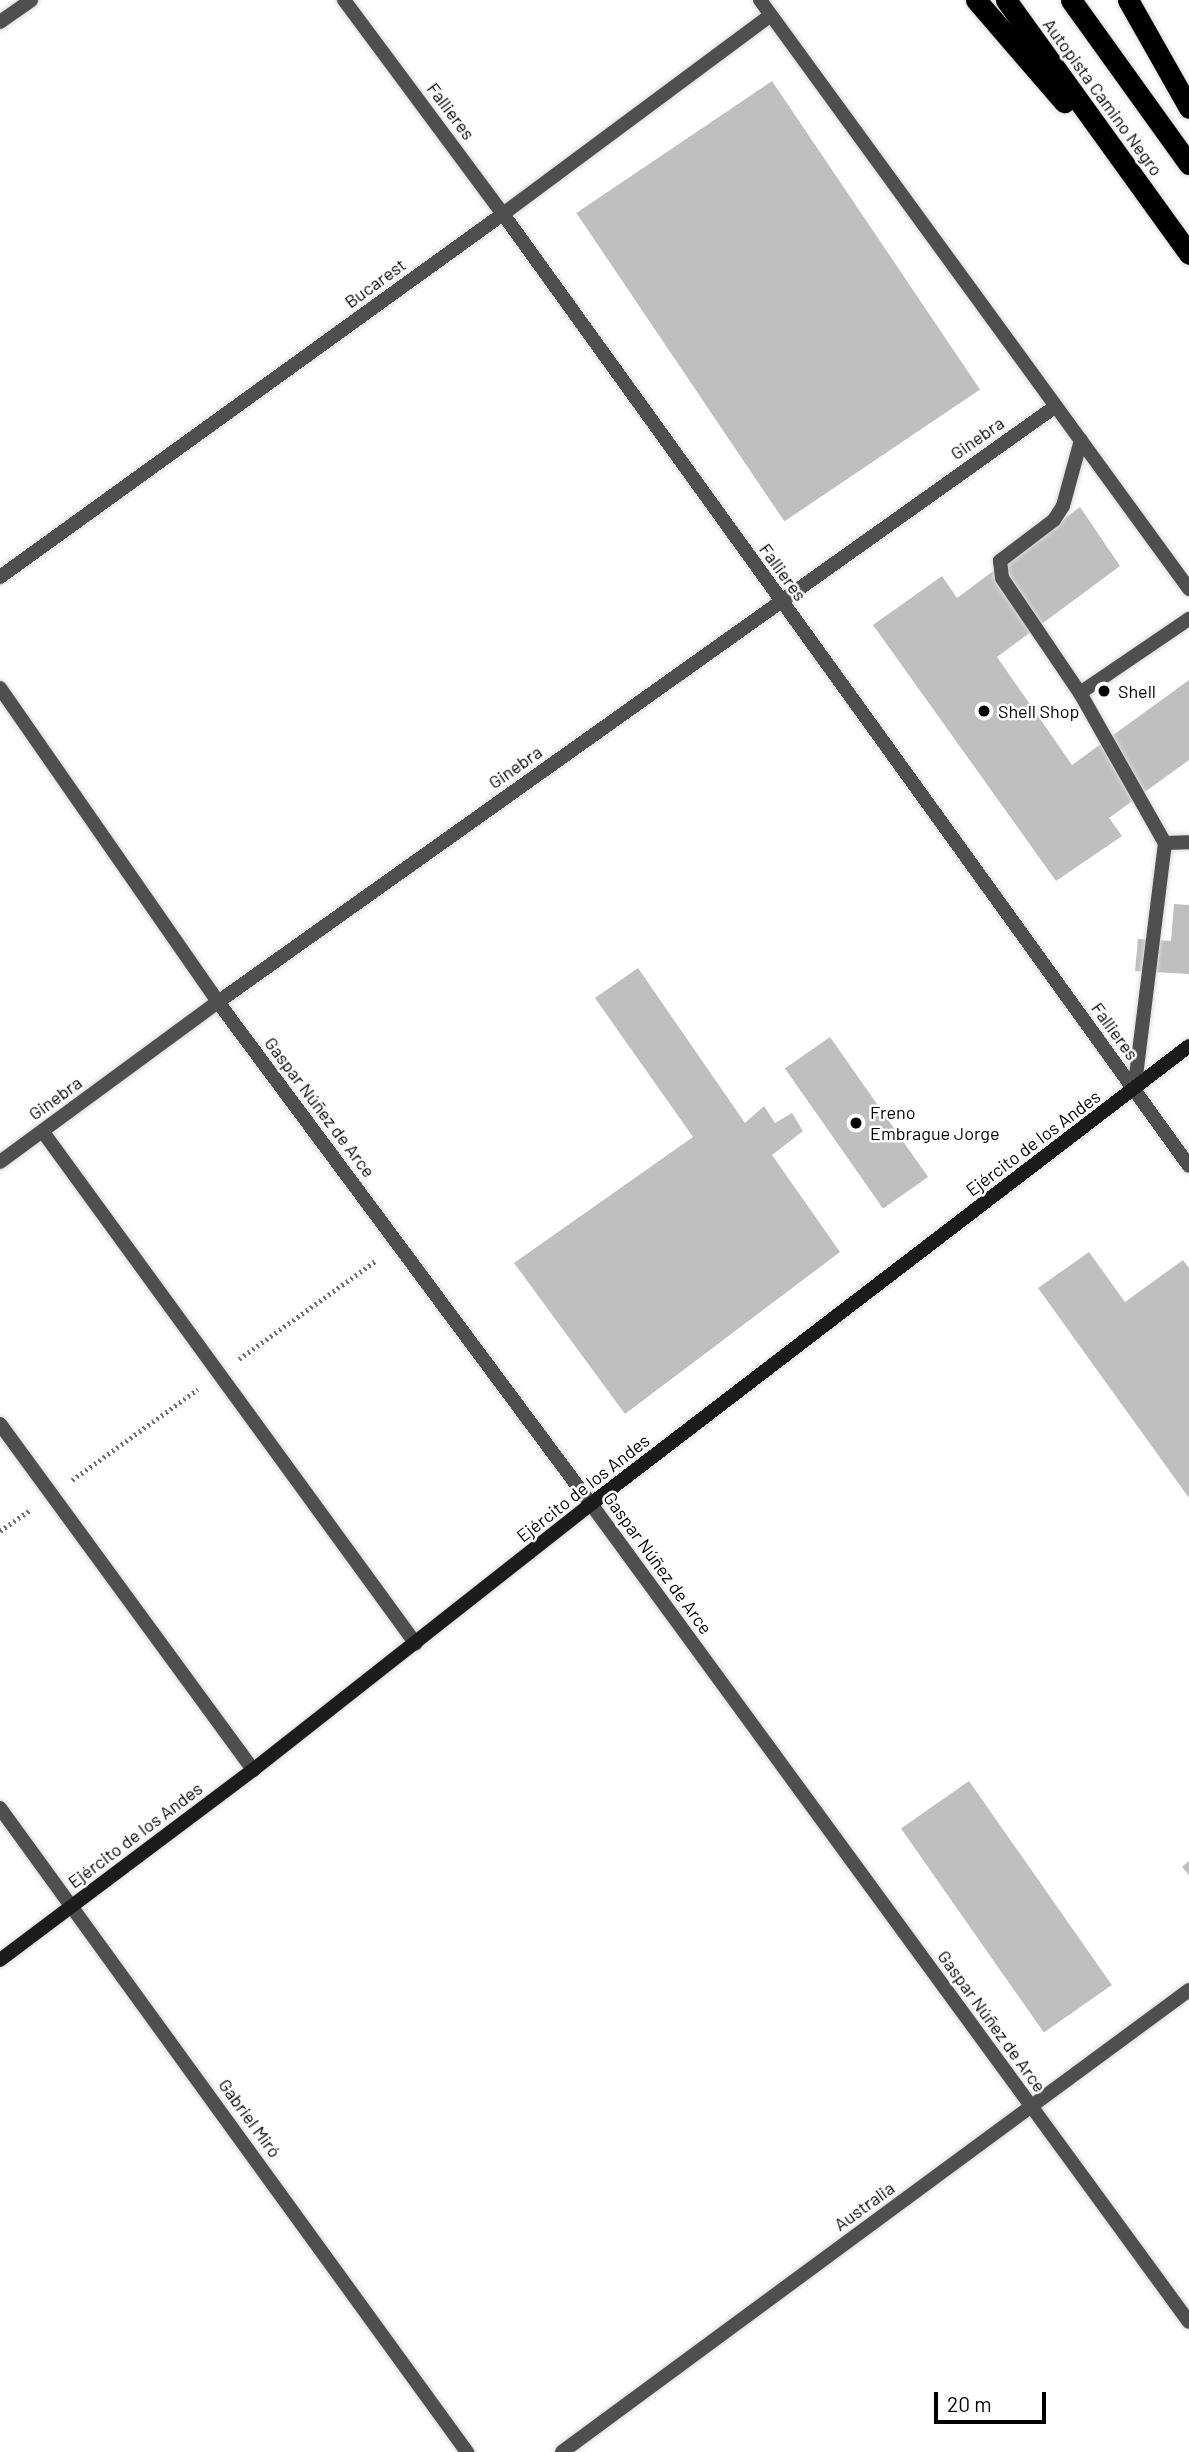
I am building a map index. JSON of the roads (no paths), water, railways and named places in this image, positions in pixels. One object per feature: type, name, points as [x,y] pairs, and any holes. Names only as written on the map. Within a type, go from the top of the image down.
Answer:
[{"type":"highway","points":[[976,0],[1153,206]]},
{"type":"highway","name":"Autopista Camino Negro","points":[[1006,0],[1189,254]]},
{"type":"highway","name":"Autopista Camino Negro","points":[[1071,0],[1189,164]]},
{"type":"highway","points":[[1128,0],[1189,108]]},
{"type":"main road","name":"Ejército de los Andes","points":[[0,1960],[253,1770],[591,1504],[1134,1091],[1189,1046]]},
{"type":"street","points":[[0,22],[31,0]]},
{"type":"street","name":"Fallieres","points":[[344,0],[503,214],[1189,1167]]},
{"type":"street","points":[[760,0],[1189,589]]},
{"type":"street","name":"Bucarest","points":[[0,577],[503,214],[771,16]]},
{"type":"street","name":"Ginebra","points":[[0,1162],[218,1002],[1056,406]]},
{"type":"street","points":[[1081,440],[1063,506],[1055,520],[1000,561],[1002,578],[1080,692],[1165,843],[1134,1091]]},
{"type":"street","points":[[1080,692],[1189,619]]},
{"type":"street","name":"Gaspar Núñez de Arce","points":[[0,688],[218,1002],[591,1504],[1189,2322]]},
{"type":"street","points":[[1165,843],[1189,842]]},
{"type":"street","points":[[43,1132],[416,1644]]},
{"type":"street","points":[[0,1424],[253,1770]]},
{"type":"street","name":"Gabriel Miró","points":[[0,1808],[467,2452]]},
{"type":"street","name":"Australia","points":[[562,2452],[1189,1990]]},
{"type":"place","name":"Shell","points":[[1104,691]]},
{"type":"place","name":"Shell Shop","points":[[984,711]]},
{"type":"place","name":"Freno Embrague Jorge","points":[[856,1123]]}]
